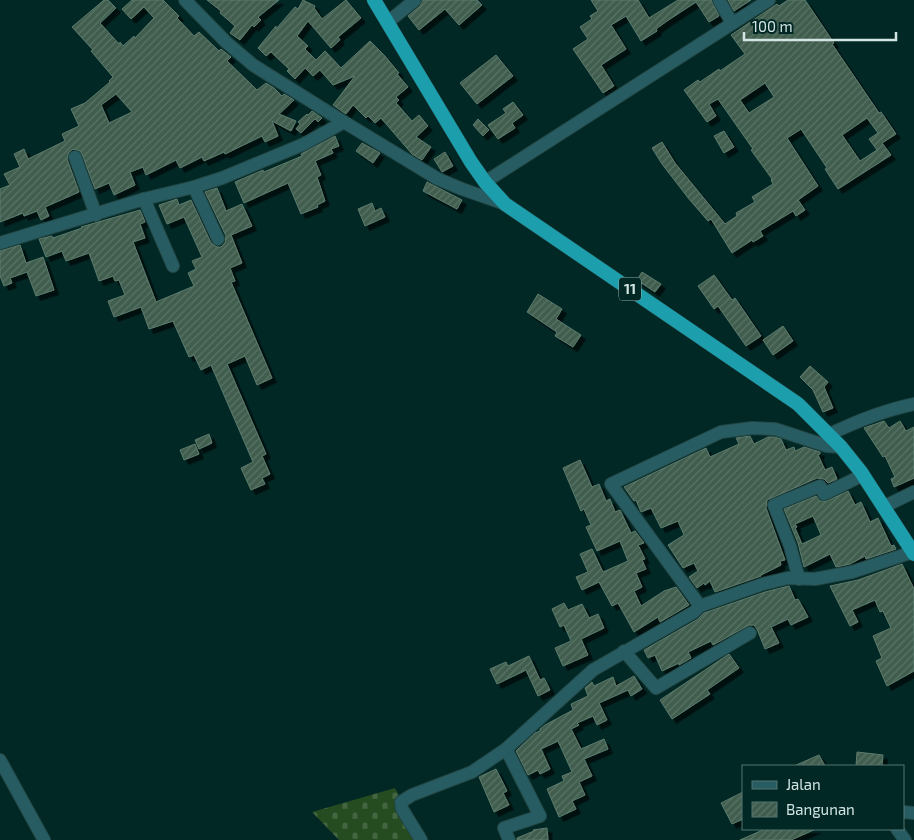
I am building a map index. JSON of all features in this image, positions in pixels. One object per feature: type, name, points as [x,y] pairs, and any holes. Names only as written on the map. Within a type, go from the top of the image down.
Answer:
[{"type":"highway","name":"11","points":[[374,0],[471,162],[485,182],[505,204],[798,404],[830,434],[863,475],[913,553]]},
{"type":"street","points":[[185,0],[226,42],[253,65],[438,179],[462,190],[505,204]]},
{"type":"street","points":[[388,22],[415,0]]},
{"type":"street","points":[[719,0],[732,23]]},
{"type":"street","points":[[485,182],[769,0]]},
{"type":"street","points":[[0,243],[95,211],[144,200],[222,178],[304,144],[344,122]]},
{"type":"street","points":[[75,157],[95,211]]},
{"type":"street","points":[[194,187],[218,239]]},
{"type":"street","points":[[144,200],[173,266]]},
{"type":"street","points":[[830,434],[854,422],[894,408],[914,404]]},
{"type":"street","points":[[700,606],[611,484],[721,432],[752,428],[775,429],[827,446],[841,447]]},
{"type":"street","points":[[799,579],[790,546],[774,505],[820,486],[824,494],[863,475]]},
{"type":"street","points":[[883,507],[914,492]]},
{"type":"street","points":[[421,840],[402,809],[401,802],[412,795],[466,776],[506,749],[593,670],[694,612],[700,606],[763,584],[788,578],[815,579],[852,572],[913,553]]},
{"type":"street","points":[[624,651],[656,688],[750,632]]},
{"type":"street","points":[[506,749],[540,816],[504,828],[509,840]]},
{"type":"street","points":[[0,760],[44,840]]},
{"type":"green space","points":[[395,788],[424,840],[339,840],[312,812]]},
{"type":"building","points":[[104,0],[108,0],[116,8],[100,23],[123,46],[134,36],[135,38],[154,18],[144,7],[131,19],[122,9],[132,0],[163,0],[179,16],[177,18],[194,36],[199,32],[219,51],[221,49],[231,57],[227,61],[257,90],[266,83],[282,96],[284,94],[294,100],[279,114],[296,121],[291,131],[272,121],[278,136],[265,142],[262,136],[225,154],[224,152],[204,161],[202,157],[180,168],[176,160],[146,175],[143,167],[130,172],[135,185],[114,195],[109,183],[95,189],[82,154],[80,151],[73,149],[69,152],[67,159],[79,192],[45,207],[49,216],[41,220],[37,211],[24,216],[23,213],[0,222],[0,189],[10,185],[4,174],[20,167],[14,154],[24,149],[28,159],[65,141],[62,134],[79,126],[71,109],[85,103],[110,82],[113,77],[91,51],[93,50],[72,27]],"holes":[[[116,94],[132,112],[109,123],[101,105]]]},
{"type":"building","points":[[207,0],[279,0],[258,17],[261,20],[254,27],[252,25],[240,40],[230,33],[235,26]]},
{"type":"building","points":[[303,0],[315,6],[314,8],[322,19],[346,0],[361,18],[338,37],[340,40],[331,48],[308,21],[297,36],[308,46],[305,49],[316,60],[325,51],[341,68],[370,41],[399,73],[397,74],[408,87],[396,97],[399,100],[396,103],[412,121],[419,115],[428,126],[416,137],[431,147],[422,160],[412,154],[381,118],[375,123],[368,116],[366,118],[353,105],[346,114],[333,105],[355,76],[333,85],[320,70],[313,76],[305,68],[295,79],[287,71],[289,69],[271,52],[266,56],[258,48],[295,7],[298,9]]},
{"type":"building","points":[[423,0],[477,0],[482,5],[459,25],[445,9],[419,30],[408,16],[420,6]]},
{"type":"building","points":[[591,0],[638,0],[649,18],[678,0],[711,0],[719,16],[709,22],[696,2],[641,41],[626,16],[611,25],[626,49],[601,65],[614,86],[603,93],[573,49],[588,39],[580,27],[592,19],[590,16],[598,11]]},
{"type":"building","points":[[728,0],[751,0],[734,11]]},
{"type":"building","points":[[788,0],[805,0],[834,43],[832,44],[879,113],[881,112],[896,134],[882,143],[891,155],[838,189],[825,169],[827,168],[801,129],[787,138],[818,186],[798,200],[805,210],[796,216],[793,211],[760,231],[763,236],[753,242],[752,240],[732,253],[711,219],[708,221],[689,199],[652,148],[662,142],[675,163],[725,224],[737,216],[736,213],[755,202],[752,197],[773,184],[772,179],[751,150],[753,149],[718,99],[709,104],[716,116],[707,122],[684,90],[698,80],[700,82],[719,69],[720,71],[745,54],[731,35],[777,4],[779,6]],"holes":[[[765,83],[774,97],[749,113],[740,100]],[[867,118],[878,133],[869,139],[877,150],[860,161],[842,135]]]},
{"type":"building","points":[[496,55],[513,76],[477,104],[460,83]]},
{"type":"building","points":[[513,102],[523,115],[512,123],[515,128],[498,139],[488,125],[506,113],[503,109]]},
{"type":"building","points":[[312,111],[322,118],[318,122],[315,119],[301,133],[296,129],[300,124],[298,122]]},
{"type":"building","points":[[478,119],[489,130],[483,136],[473,125]]},
{"type":"building","points":[[724,131],[734,147],[724,153],[714,136]]},
{"type":"building","points":[[335,136],[339,146],[331,149],[333,153],[315,161],[321,175],[317,177],[325,201],[317,205],[318,207],[301,214],[288,183],[244,203],[235,182],[302,156],[301,154]]},
{"type":"building","points":[[362,143],[380,153],[373,163],[356,151]]},
{"type":"building","points":[[445,152],[453,166],[442,172],[434,159]]},
{"type":"building","points":[[427,182],[462,200],[457,209],[423,191]]},
{"type":"building","points":[[217,188],[226,211],[242,204],[252,226],[231,235],[242,263],[230,268],[235,281],[231,282],[272,378],[257,385],[245,356],[227,364],[266,454],[262,456],[270,474],[262,478],[265,484],[251,490],[241,468],[253,462],[211,365],[201,370],[194,355],[189,357],[173,321],[149,329],[141,307],[114,317],[108,301],[125,295],[119,280],[115,281],[113,276],[99,281],[89,253],[66,261],[62,251],[46,257],[39,239],[52,236],[53,238],[81,227],[140,210],[145,222],[140,224],[145,238],[133,242],[156,302],[194,286],[188,273],[196,269],[192,261],[202,257],[184,217],[167,224],[159,205],[177,199],[179,205],[191,200],[211,243],[221,247],[225,243],[226,236],[205,192]]},
{"type":"building","points":[[372,203],[375,211],[381,208],[385,217],[365,226],[358,209]]},
{"type":"building","points":[[20,245],[26,263],[43,257],[54,290],[36,296],[27,272],[10,278],[12,283],[4,286],[0,276],[0,251]]},
{"type":"building","points":[[642,272],[661,284],[655,292],[637,280]]},
{"type":"building","points":[[714,275],[732,300],[735,298],[761,336],[746,346],[718,306],[714,309],[698,286]]},
{"type":"building","points":[[538,294],[562,309],[556,319],[581,335],[573,347],[555,336],[557,332],[527,312]]},
{"type":"building","points":[[783,326],[793,341],[773,355],[763,340]]},
{"type":"building","points":[[810,366],[828,382],[824,387],[833,408],[823,412],[813,390],[800,377]]},
{"type":"building","points":[[884,421],[889,428],[900,421],[906,431],[914,427],[914,478],[894,487],[891,479],[895,477],[885,456],[883,457],[864,428]]},
{"type":"building","points":[[209,434],[212,443],[199,449],[195,440]]},
{"type":"building","points":[[750,436],[754,444],[768,437],[774,437],[781,439],[786,450],[794,447],[795,451],[804,447],[820,452],[818,455],[825,470],[832,467],[837,479],[828,483],[824,479],[817,478],[767,500],[766,508],[785,560],[780,561],[781,565],[761,576],[715,592],[710,581],[697,588],[689,577],[698,571],[694,563],[683,568],[668,545],[684,535],[678,521],[661,528],[651,508],[641,512],[636,500],[634,501],[624,487],[706,448],[710,457],[739,444],[736,438]]},
{"type":"building","points":[[195,444],[199,454],[184,460],[180,450]]},
{"type":"building","points":[[580,460],[592,487],[599,484],[606,501],[610,499],[615,512],[620,510],[631,533],[635,531],[644,543],[638,545],[645,559],[642,560],[646,569],[636,573],[642,587],[634,591],[641,606],[664,591],[676,587],[689,605],[660,622],[658,617],[634,632],[618,603],[612,606],[599,582],[582,590],[576,577],[588,572],[580,554],[592,549],[603,572],[628,561],[620,541],[597,551],[586,527],[591,525],[584,509],[581,511],[563,468]]},
{"type":"building","points":[[848,491],[855,505],[861,502],[870,522],[878,518],[891,546],[894,545],[896,549],[866,559],[865,556],[850,564],[836,567],[830,554],[804,567],[798,543],[784,509],[816,496],[820,501],[827,501]],"holes":[[[813,516],[821,535],[802,544],[795,524]]]},
{"type":"building","points":[[902,564],[914,589],[914,671],[887,686],[876,661],[882,658],[873,636],[891,628],[883,611],[880,612],[875,600],[852,610],[858,622],[850,626],[830,586],[858,580]]},
{"type":"building","points":[[789,586],[795,600],[798,599],[808,617],[791,625],[788,619],[771,627],[779,643],[765,649],[757,629],[754,625],[749,625],[713,645],[711,641],[688,652],[691,658],[662,671],[655,655],[648,658],[644,650],[698,619],[704,613],[765,592]]},
{"type":"building","points":[[564,603],[568,610],[582,604],[589,618],[598,614],[604,628],[581,639],[588,655],[563,666],[555,648],[571,641],[564,625],[560,627],[552,609]]},
{"type":"building","points":[[729,654],[739,668],[707,690],[710,694],[672,719],[660,700]]},
{"type":"building","points":[[529,656],[540,680],[544,678],[550,690],[538,696],[526,670],[497,684],[490,669],[506,662],[508,666]]},
{"type":"building","points":[[634,676],[642,689],[631,696],[628,690],[599,703],[607,720],[597,725],[593,716],[577,723],[579,725],[571,729],[581,749],[604,739],[608,749],[584,759],[592,776],[579,782],[585,795],[572,801],[576,809],[559,817],[547,789],[564,781],[562,776],[572,772],[558,741],[541,749],[550,769],[540,774],[538,770],[528,775],[516,751],[545,725],[573,710],[571,704],[588,696],[585,688],[592,682],[594,686],[613,677],[616,686]]},
{"type":"building","points":[[857,752],[883,755],[882,765],[856,765]]},
{"type":"building","points":[[819,755],[824,765],[796,765]]},
{"type":"building","points":[[496,769],[507,791],[503,793],[509,805],[494,812],[479,777]]},
{"type":"building","points":[[742,792],[742,819],[732,824],[721,803]]},
{"type":"building","points":[[547,828],[548,840],[517,840],[517,838],[533,830]]},
{"type":"building","points":[[763,830],[814,830],[791,840],[740,840]]}]
